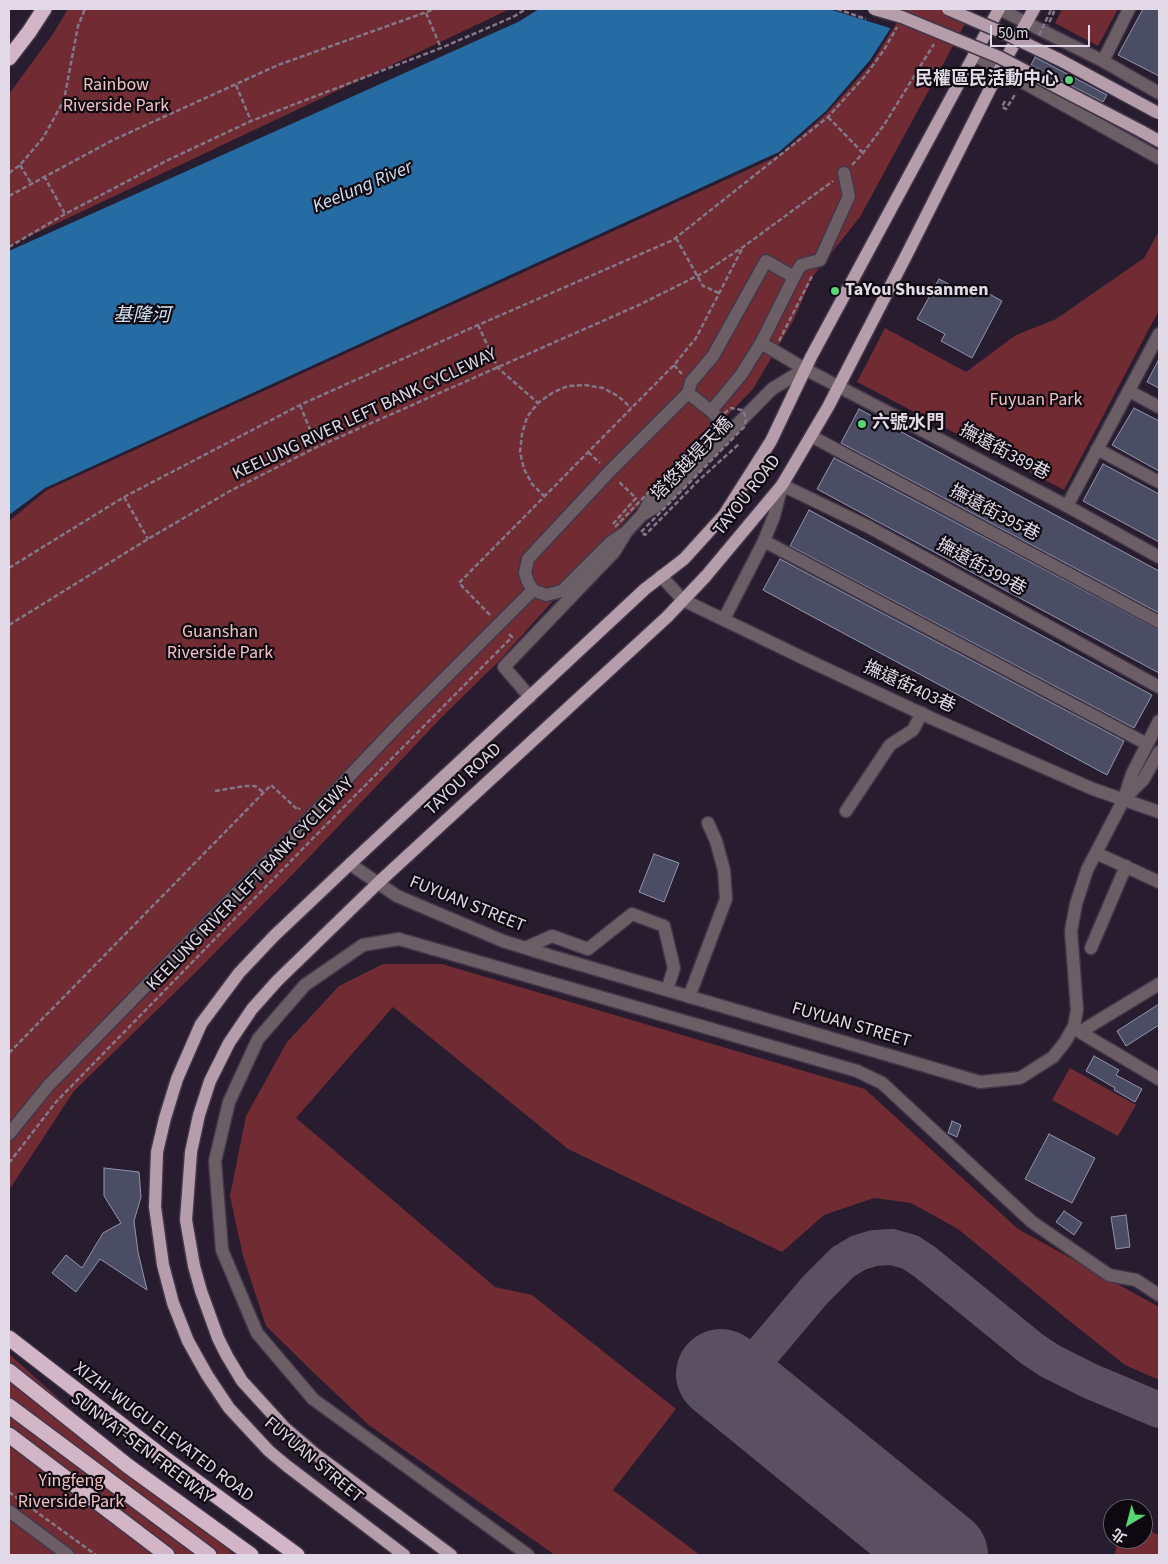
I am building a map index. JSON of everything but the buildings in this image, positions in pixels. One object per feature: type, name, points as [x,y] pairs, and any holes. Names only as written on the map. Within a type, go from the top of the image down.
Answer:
[{"type":"highway","points":[[9,58],[44,9]]},
{"type":"highway","name":"XIZHI-WUGU ELEVATED ROAD","points":[[9,1338],[163,1457],[297,1555]]},
{"type":"highway","name":"SUN YAT-SEN FREEWAY","points":[[9,1371],[128,1466],[251,1555]]},
{"type":"highway","points":[[9,1406],[209,1555]]},
{"type":"highway","points":[[9,1435],[167,1555]]},
{"type":"main road","points":[[874,9],[902,17],[999,58],[1159,141]]},
{"type":"main road","points":[[948,9],[1060,60],[1159,113]]},
{"type":"main road","name":"TAYOU ROAD","points":[[350,864],[645,589],[684,559],[724,515],[770,441],[805,370],[999,9]]},
{"type":"main road","name":"TAYOU ROAD","points":[[378,884],[667,617],[706,576],[782,485],[838,386],[1000,69],[1034,9]]},
{"type":"main road","name":"FUYUAN STREET","points":[[350,864],[274,936],[239,973],[201,1024],[176,1078],[165,1118],[157,1152],[155,1207],[162,1265],[173,1303],[188,1340],[207,1376],[229,1408],[252,1434],[287,1466],[404,1555]]},
{"type":"main road","name":"FUYUAN STREET","points":[[378,884],[277,980],[252,1009],[229,1043],[210,1081],[199,1115],[191,1152],[187,1226],[194,1266],[206,1307],[218,1338],[242,1381],[285,1428],[314,1453],[451,1555]]},
{"type":"street","points":[[999,9],[1103,61],[1159,92]]},
{"type":"street","points":[[1103,61],[1129,9]]},
{"type":"street","points":[[974,55],[1159,158]]},
{"type":"street","points":[[711,411],[741,375],[761,343],[801,265],[820,260],[849,196],[844,173]]},
{"type":"street","points":[[794,278],[766,261],[713,356],[690,382],[688,393],[609,472],[528,559],[525,573],[533,590],[546,595],[562,591],[610,543],[621,529],[658,505],[772,389],[805,370]]},
{"type":"street","points":[[1067,506],[1159,334]]},
{"type":"street","name":"撫遠街389巷","points":[[761,343],[805,370],[1067,506],[1159,557]]},
{"type":"street","points":[[1129,391],[1159,407]]},
{"type":"street","points":[[642,515],[652,497],[712,436],[719,425],[716,416],[688,393]]},
{"type":"street","name":"撫遠街395巷","points":[[811,436],[1159,622]]},
{"type":"street","points":[[1097,449],[1159,482]]},
{"type":"street","points":[[724,619],[764,541],[774,516],[782,485]]},
{"type":"street","name":"撫遠街399巷","points":[[782,485],[878,532],[1159,687]]},
{"type":"street","points":[[530,697],[504,667],[614,552],[621,529]]},
{"type":"street","points":[[764,541],[1147,744]]},
{"type":"street","points":[[662,576],[683,600]]},
{"type":"street","points":[[9,1134],[36,1099],[61,1072],[400,723],[533,590]]},
{"type":"street","name":"撫遠街403巷","points":[[683,600],[922,713],[1102,793],[1159,812]]},
{"type":"street","points":[[846,811],[890,745],[913,730],[922,713]]},
{"type":"street","name":"FUYUAN STREET","points":[[350,864],[397,896],[503,941],[980,1082],[1020,1078],[1053,1057],[1077,1029],[1071,931],[1076,904],[1087,870],[1124,799],[1132,774],[1159,721]]},
{"type":"street","name":"FUYUAN STREET","points":[[1124,799],[1143,780],[1159,752]]},
{"type":"street","points":[[689,996],[726,899],[724,870],[716,841],[708,823]]},
{"type":"street","points":[[1096,852],[1159,882]]},
{"type":"street","points":[[1091,948],[1126,866]]},
{"type":"street","points":[[525,948],[552,936],[588,949],[632,914],[664,926],[674,968],[667,990]]},
{"type":"street","points":[[528,1555],[313,1399],[257,1333],[222,1250],[215,1162],[228,1102],[258,1039],[264,1032],[305,985],[363,945],[400,939],[857,1071],[882,1083],[1032,1222],[1109,1275],[1136,1280],[1159,1295]]},
{"type":"street","points":[[1159,984],[1077,1029],[1159,1079]]},
{"type":"street","points":[[9,1511],[68,1555]]},
{"type":"path","points":[[9,173],[20,164],[42,138],[64,100],[78,26],[85,9]]},
{"type":"path","points":[[9,196],[113,140],[278,66],[435,9]]},
{"type":"path","points":[[9,247],[65,214],[166,161],[251,121],[441,48],[513,17],[526,9]]},
{"type":"path","points":[[1038,37],[1051,10],[1054,12],[1048,25]]},
{"type":"path","points":[[426,13],[441,48]]},
{"type":"path","points":[[9,568],[124,497],[300,405],[676,238],[828,117],[866,76],[898,25]]},
{"type":"path","name":"KEELUNG RIVER LEFT BANK CYCLEWAY","points":[[9,625],[230,491],[317,447],[639,305],[697,276],[743,247],[844,173],[863,153],[912,83],[935,43]]},
{"type":"path","points":[[236,85],[251,121]]},
{"type":"path","points":[[1005,101],[1002,107],[1006,109],[1016,91]]},
{"type":"path","points":[[828,117],[863,153]]},
{"type":"path","points":[[20,164],[31,183]]},
{"type":"path","points":[[44,176],[65,214]]},
{"type":"path","points":[[676,238],[703,286],[719,294]]},
{"type":"path","name":"KEELUNG RIVER LEFT BANK CYCLEWAY","points":[[490,615],[459,583],[674,365],[696,338],[743,247]]},
{"type":"path","points":[[774,351],[820,260]]},
{"type":"path","points":[[478,325],[498,368],[538,403]]},
{"type":"path","points":[[545,497],[532,484],[524,469],[520,452],[522,434],[528,417],[538,403],[552,393],[568,386],[585,385],[603,388],[618,396],[631,408]]},
{"type":"path","points":[[300,405],[317,447]]},
{"type":"path","name":"塔悠越堤天橋","points":[[621,529],[727,411],[732,408],[742,410],[745,414],[744,426],[641,532],[645,535],[739,444]]},
{"type":"path","points":[[739,432],[743,437]]},
{"type":"path","points":[[588,452],[636,498],[612,524],[621,529]]},
{"type":"path","points":[[124,497],[148,539]]},
{"type":"path","name":"KEELUNG RIVER LEFT BANK CYCLEWAY","points":[[9,1163],[56,1102],[512,637],[506,631]]},
{"type":"path","points":[[9,1053],[271,785],[298,810],[305,803]]},
{"type":"path","points":[[215,791],[255,786],[263,792]]},
{"type":"path","points":[[9,1492],[96,1555]]},
{"type":"green space","name":"Rainbow Riverside Park","points":[[68,9],[510,9],[9,246],[9,94],[53,34]]},
{"type":"green space","name":"Guanshan Riverside Park","points":[[905,9],[973,9],[860,217],[813,276],[793,321],[753,389],[632,513],[498,662],[442,717],[297,870],[74,1091],[9,1190],[9,521],[47,490],[780,155],[827,113],[872,63]]},
{"type":"green space","points":[[1062,9],[1118,9],[1098,46],[1055,23]]},
{"type":"green space","name":"Fuyuan Park","points":[[1159,231],[1159,310],[1064,490],[857,382],[885,328],[966,372],[1016,335],[1056,319],[1144,258]]},
{"type":"green space","points":[[383,964],[442,964],[865,1089],[1018,1229],[1159,1307],[1159,1380],[1125,1365],[958,1229],[911,1203],[874,1198],[824,1215],[782,1252],[568,1149],[393,1007],[296,1118],[495,1287],[532,1295],[676,1409],[613,1490],[700,1555],[555,1555],[370,1426],[314,1373],[266,1326],[243,1256],[230,1196],[246,1116],[287,1042],[339,986]]},
{"type":"green space","points":[[1070,1068],[1136,1105],[1118,1136],[1052,1100]]},
{"type":"green space","name":"Yingfeng Riverside Park","points":[[9,1354],[234,1555],[9,1555]]},
{"type":"green space","points":[[1153,1532],[1159,1535],[1159,1555],[1115,1555],[1116,1549],[1153,1549]]},
{"type":"water","name":"基隆河","points":[[539,9],[903,9],[870,60],[826,111],[779,152],[45,488],[9,515],[9,251],[518,22]]},
{"type":"pier","points":[[829,9],[905,9],[893,29]]},
{"type":"taxiway","points":[[735,1385],[815,1290],[843,1262],[858,1253],[874,1248],[892,1247],[910,1252],[925,1262],[1032,1349],[1050,1361],[1090,1381],[1159,1410]]},
{"type":"runway","points":[[721,1374],[943,1555]]},
{"type":"place","name":"民權區民活動中心","points":[[1069,80]]},
{"type":"place","name":"TaYou Shusanmen","points":[[835,291]]},
{"type":"place","name":"六號水門","points":[[862,424]]},
{"type":"water label","name":"Keelung River","points":[[363,188]]}]
